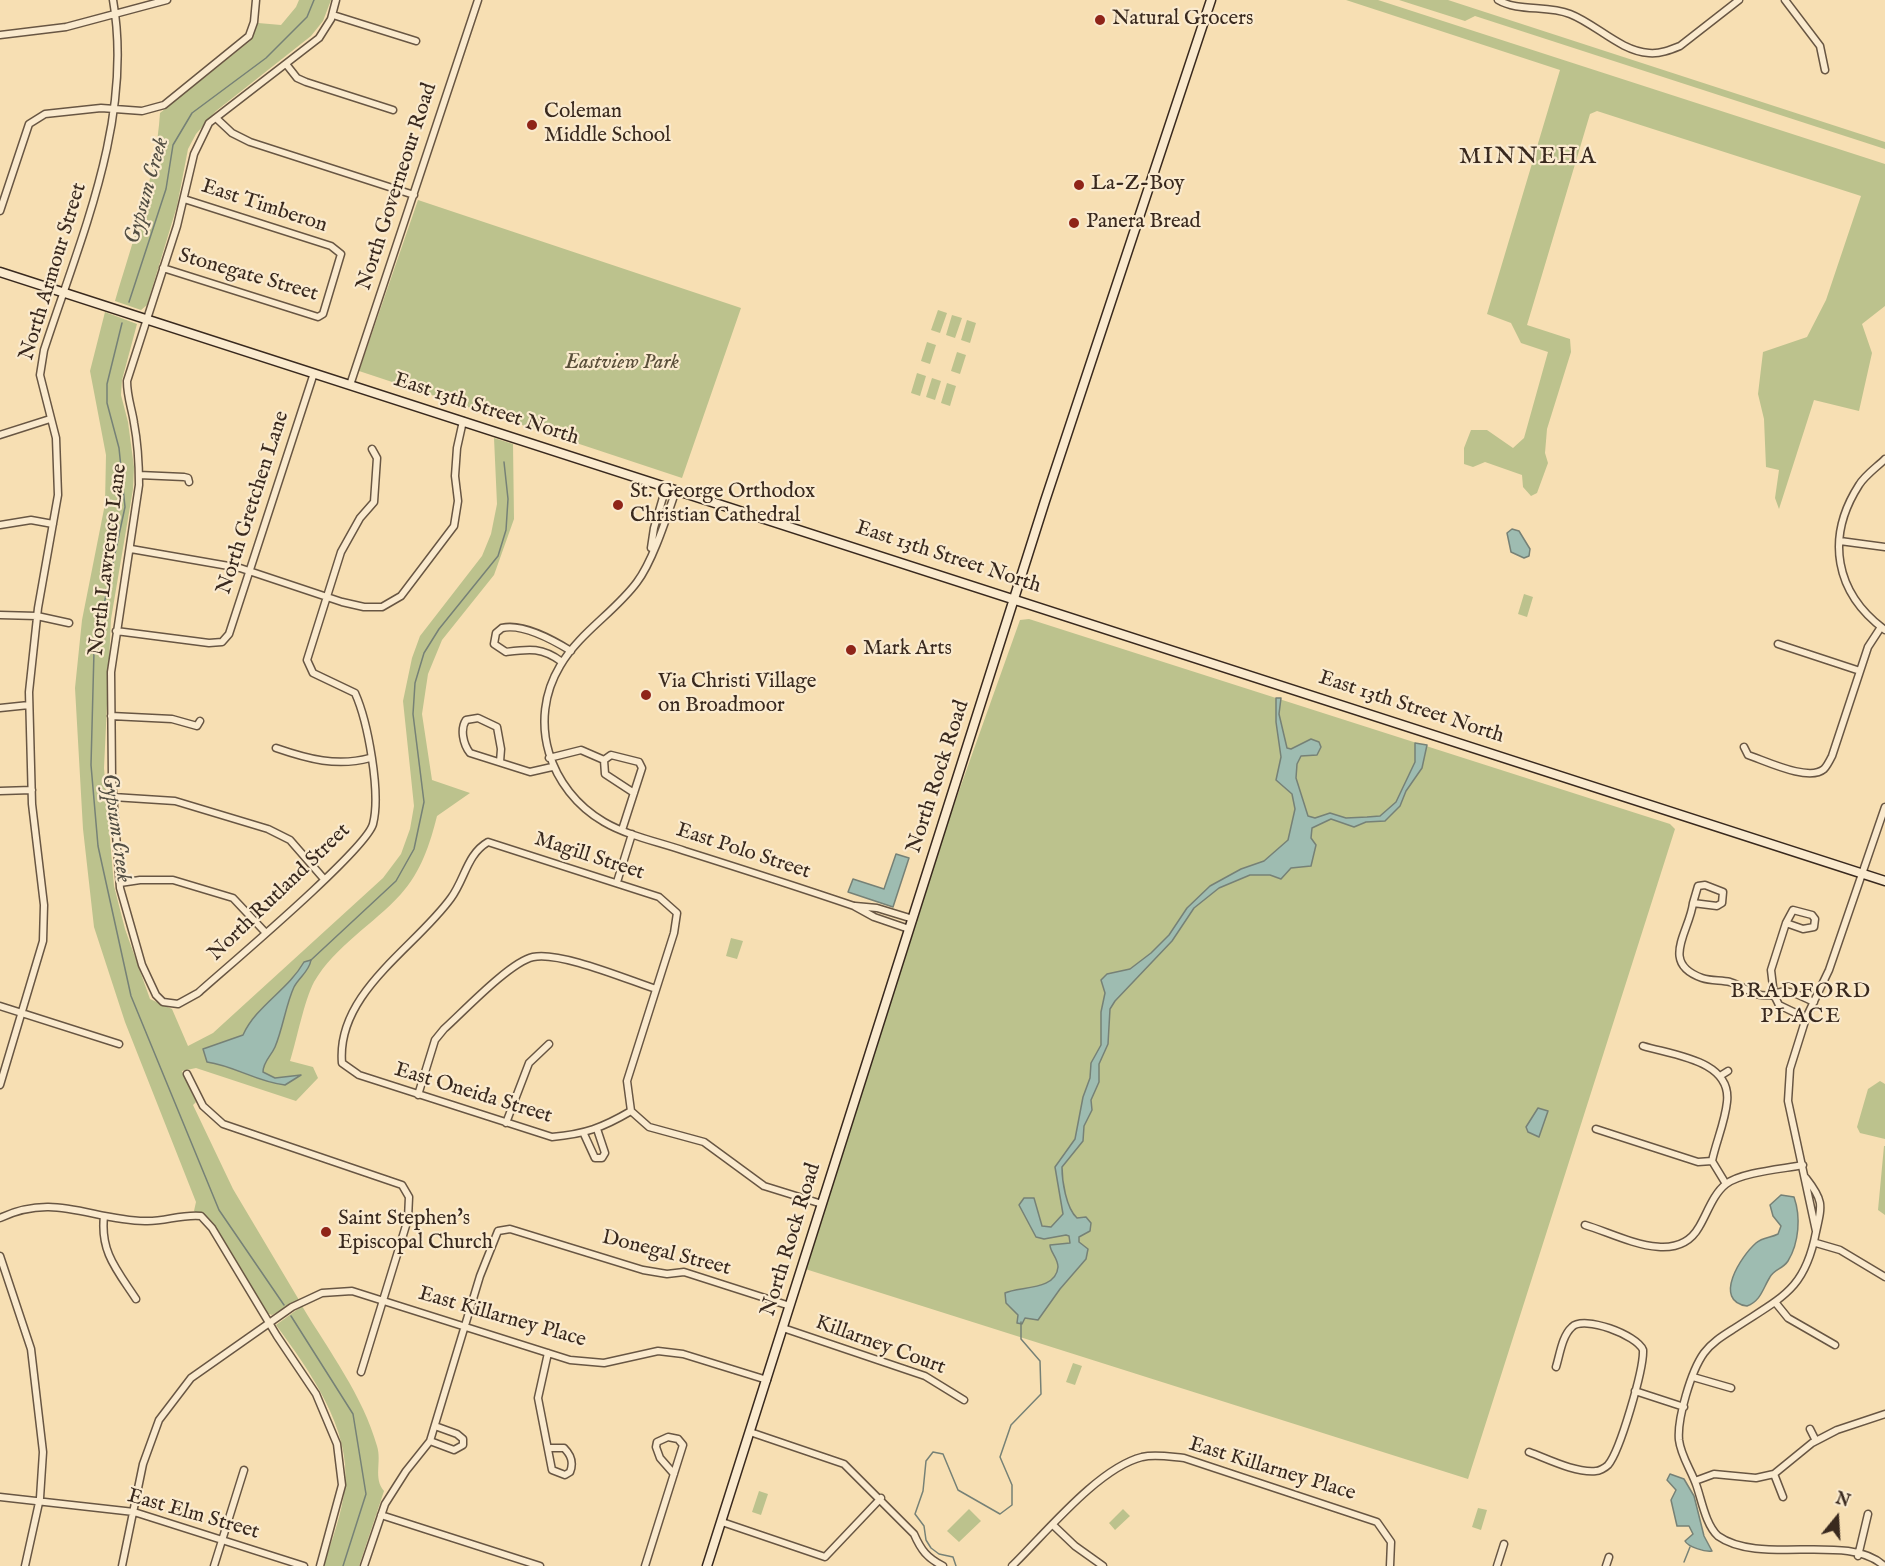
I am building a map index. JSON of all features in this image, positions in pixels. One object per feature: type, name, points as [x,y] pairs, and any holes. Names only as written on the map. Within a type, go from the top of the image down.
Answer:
[{"type":"main road","name":"North Rock Road","points":[[707,1566],[1014,599],[1211,0]]},
{"type":"main road","name":"East 13th Street North","points":[[0,272],[1885,881]]},
{"type":"street","name":"North Armour Street","points":[[0,1085],[43,941],[44,905],[32,790],[29,705],[37,616],[58,495],[56,438],[40,375],[44,350],[109,147],[115,110],[118,30],[113,0]]},
{"type":"street","points":[[0,35],[66,27],[115,12],[136,10],[167,0]]},
{"type":"street","points":[[0,211],[29,124],[45,114],[77,109],[142,111],[164,105],[249,36],[254,22],[256,0]]},
{"type":"street","name":"North Lawrence Lane","points":[[167,1003],[156,995],[142,965],[120,883],[113,797],[111,672],[131,549],[139,475],[134,422],[127,399],[127,381],[184,199],[194,154],[209,123],[319,38],[333,15],[336,0]]},
{"type":"street","name":"North Governeour Road","points":[[350,385],[478,0]]},
{"type":"street","points":[[1498,0],[1505,4],[1548,8],[1570,14],[1624,45],[1648,53],[1680,46],[1739,0]]},
{"type":"street","points":[[1785,0],[1820,46],[1825,70]]},
{"type":"street","points":[[333,15],[416,41]]},
{"type":"street","points":[[286,64],[297,78],[306,82],[393,110]]},
{"type":"street","points":[[216,118],[232,133],[250,142],[414,195]]},
{"type":"street","name":"East Timberon","points":[[184,199],[331,246],[341,254],[335,280]]},
{"type":"street","name":"Stonegate Street","points":[[163,268],[318,317],[323,314],[335,280]]},
{"type":"street","name":"North Gretchen Lane","points":[[116,631],[209,643],[222,642],[229,634],[314,373]]},
{"type":"street","points":[[0,435],[50,419]]},
{"type":"street","points":[[131,549],[249,572],[364,607],[382,607],[402,596],[434,557],[454,526],[458,501],[455,476],[457,448],[463,421]]},
{"type":"street","points":[[326,596],[341,552],[360,518],[374,502],[377,458],[372,449]]},
{"type":"street","points":[[1744,747],[1748,755],[1802,774],[1815,773],[1825,768],[1832,756],[1868,647],[1883,629],[1864,613],[1847,588],[1838,555],[1843,516],[1860,483],[1885,459]]},
{"type":"street","points":[[139,475],[184,477],[188,478],[189,482]]},
{"type":"street","points":[[650,554],[654,528],[666,487]]},
{"type":"street","points":[[650,554],[662,531],[676,490]]},
{"type":"street","points":[[0,525],[31,520],[53,525]]},
{"type":"street","points":[[1840,541],[1885,547]]},
{"type":"street","name":"East Polo Street","points":[[650,554],[639,581],[571,651],[553,678],[545,706],[544,730],[549,758],[561,783],[586,810],[622,830],[854,906],[874,917],[909,929]]},
{"type":"street","name":"North Rutland Street","points":[[167,1003],[178,1004],[198,993],[342,863],[373,826],[375,798],[364,714],[355,693],[313,673],[307,660],[326,596]]},
{"type":"street","points":[[0,615],[37,616],[69,623]]},
{"type":"street","points":[[562,662],[534,648],[506,652],[495,644],[496,633],[501,628],[518,627],[553,640],[571,651]]},
{"type":"street","points":[[1778,644],[1860,671]]},
{"type":"street","points":[[0,708],[29,705]]},
{"type":"street","points":[[111,716],[172,719],[197,726],[200,721]]},
{"type":"street","points":[[500,762],[501,749],[497,727],[478,718],[466,720],[463,729],[466,748],[470,753],[530,772],[552,767]]},
{"type":"street","points":[[276,748],[327,762],[355,762],[370,758]]},
{"type":"street","points":[[549,758],[581,750],[604,760]]},
{"type":"street","points":[[604,760],[611,755],[639,762],[642,768],[622,830]]},
{"type":"street","points":[[604,760],[605,774],[634,793]]},
{"type":"street","points":[[0,791],[32,790]]},
{"type":"street","points":[[113,797],[175,801],[268,829],[290,840],[324,879]]},
{"type":"street","points":[[1884,1566],[1880,1562],[1858,1556],[1825,1553],[1773,1555],[1750,1552],[1733,1546],[1719,1537],[1712,1528],[1695,1481],[1683,1457],[1679,1440],[1684,1407],[1693,1377],[1704,1354],[1719,1339],[1789,1292],[1804,1273],[1816,1243],[1816,1231],[1805,1190],[1806,1178],[1788,1101],[1790,1069],[1806,1018],[1829,970],[1885,807]]},
{"type":"street","points":[[617,882],[632,834]]},
{"type":"street","name":"Magill Street","points":[[342,1063],[340,1048],[349,1022],[374,977],[424,931],[453,897],[477,849],[488,842],[659,897],[677,913],[656,989]]},
{"type":"street","points":[[120,883],[140,880],[173,880],[233,898],[265,932]]},
{"type":"street","points":[[1693,903],[1716,906],[1722,903],[1723,892],[1706,885],[1698,886],[1681,936],[1678,955],[1684,968],[1705,979],[1732,983],[1760,997],[1788,991],[1814,1002]]},
{"type":"street","name":"East Polo Street","points":[[854,906],[877,908],[913,919]]},
{"type":"street","points":[[1786,923],[1810,929],[1815,919],[1812,915],[1793,910],[1786,923],[1771,970],[1774,995],[1779,1005],[1806,1018]]},
{"type":"street","points":[[418,1095],[435,1040],[444,1029],[514,966],[531,957],[558,958],[656,989],[627,1082],[631,1111],[649,1127],[704,1142],[764,1186],[822,1204]]},
{"type":"street","points":[[0,1006],[119,1044]]},
{"type":"street","points":[[506,1123],[530,1063],[549,1044]]},
{"type":"street","points":[[1643,1046],[1711,1067],[1720,1076],[1726,1087],[1727,1102],[1712,1161],[1726,1184]]},
{"type":"street","name":"East Oneida Street","points":[[342,1063],[359,1075],[552,1137],[584,1134],[631,1111]]},
{"type":"street","points":[[1720,1076],[1728,1071]]},
{"type":"street","points":[[187,1074],[203,1106],[223,1124],[402,1185],[410,1197],[408,1219],[361,1372]]},
{"type":"street","points":[[584,1134],[595,1158],[602,1158],[605,1153],[597,1129]]},
{"type":"street","points":[[1596,1129],[1698,1162],[1712,1161]]},
{"type":"street","points":[[1585,1225],[1653,1247],[1683,1245],[1698,1229],[1710,1205],[1726,1184],[1746,1176],[1803,1165]]},
{"type":"street","points":[[1806,1178],[1822,1209],[1816,1231]]},
{"type":"street","points":[[0,1218],[40,1205],[147,1222],[184,1215],[201,1216],[212,1228],[269,1323],[316,1394],[337,1444],[342,1485],[320,1566]]},
{"type":"street","points":[[104,1216],[102,1238],[115,1267],[136,1299]]},
{"type":"street","name":"Donegal Street","points":[[465,1326],[491,1243],[498,1231],[510,1229],[643,1270],[667,1274],[684,1272],[790,1306]]},
{"type":"street","points":[[1816,1243],[1840,1250],[1885,1276]]},
{"type":"street","points":[[1683,1245],[1687,1252]]},
{"type":"street","points":[[0,1256],[31,1349],[43,1452],[39,1501],[25,1566]]},
{"type":"street","name":"East Killarney Place","points":[[269,1323],[292,1307],[322,1293],[351,1291],[570,1360],[604,1363],[658,1351],[683,1354],[767,1380]]},
{"type":"street","points":[[1775,1302],[1788,1318],[1835,1345]]},
{"type":"street","points":[[1529,1452],[1581,1470],[1597,1471],[1607,1466],[1644,1360],[1641,1344],[1632,1337],[1599,1325],[1582,1322],[1572,1326],[1565,1337],[1556,1366]]},
{"type":"street","points":[[122,1566],[143,1464],[159,1420],[191,1378],[269,1323]]},
{"type":"street","points":[[364,1566],[385,1504],[406,1471],[430,1441],[465,1326]]},
{"type":"street","name":"Killarney Court","points":[[783,1329],[926,1376],[964,1400]]},
{"type":"street","points":[[548,1353],[538,1398],[552,1470],[560,1475],[570,1472],[572,1460],[569,1453],[564,1448],[548,1448]]},
{"type":"street","points":[[1693,1377],[1731,1388]]},
{"type":"street","points":[[1635,1391],[1684,1407]]},
{"type":"street","points":[[1695,1481],[1713,1474],[1756,1478],[1774,1474],[1816,1441],[1837,1430],[1884,1417]]},
{"type":"street","points":[[430,1441],[454,1450],[463,1445],[463,1439],[458,1434],[435,1426]]},
{"type":"street","points":[[1810,1429],[1816,1441]]},
{"type":"street","points":[[750,1431],[832,1458],[852,1470],[914,1534],[920,1548],[930,1560],[943,1566]]},
{"type":"street","points":[[645,1566],[674,1474],[683,1445],[678,1440],[668,1437],[657,1443],[656,1447],[660,1458],[674,1474]]},
{"type":"street","name":"East Killarney Place","points":[[1053,1526],[1098,1481],[1123,1464],[1141,1458],[1184,1458],[1377,1522],[1388,1534],[1392,1552],[1389,1566]]},
{"type":"street","points":[[214,1566],[243,1470]]},
{"type":"street","points":[[1774,1474],[1783,1497]]},
{"type":"street","name":"East Elm Street","points":[[0,1497],[134,1512],[304,1566]]},
{"type":"street","points":[[722,1522],[823,1557],[881,1498]]},
{"type":"street","points":[[1858,1556],[1868,1514]]},
{"type":"street","points":[[381,1515],[540,1566]]},
{"type":"street","points":[[1012,1566],[1053,1526],[1075,1546],[1104,1566]]},
{"type":"street","points":[[1497,1566],[1504,1544]]},
{"type":"street","points":[[1606,1566],[1610,1557]]},
{"type":"green space","points":[[299,0],[331,0],[323,21],[311,36],[216,111],[196,134],[188,149],[177,206],[147,305],[141,310],[115,301],[149,184],[160,113],[250,41],[258,23],[281,25]]},
{"type":"green space","points":[[1346,0],[1378,0],[1885,164],[1885,306],[1862,324],[1872,353],[1859,411],[1814,400],[1779,509],[1775,498],[1779,470],[1766,467],[1764,419],[1758,394],[1763,352],[1807,337],[1826,300],[1861,196],[1597,111],[1590,114],[1527,325],[1570,339],[1571,352],[1547,429],[1545,453],[1548,463],[1537,493],[1531,496],[1523,487],[1522,475],[1485,462],[1473,467],[1464,464],[1464,448],[1471,430],[1487,430],[1513,448],[1524,438],[1548,352],[1521,343],[1511,323],[1487,314],[1560,70]]},
{"type":"green space","points":[[1399,0],[1448,0],[1885,142],[1885,149],[1475,16],[1465,21]]},
{"type":"green space","name":"Eastview Park","points":[[418,200],[741,308],[682,478],[359,371]]},
{"type":"green space","points":[[938,310],[947,313],[940,333],[931,330]]},
{"type":"green space","points":[[105,312],[137,324],[122,380],[121,395],[128,422],[134,467],[133,489],[111,619],[104,768],[114,886],[125,929],[150,999],[172,1009],[188,1046],[213,1033],[383,878],[401,854],[410,829],[414,806],[403,701],[412,658],[420,636],[482,556],[491,534],[497,504],[494,438],[513,444],[514,519],[494,575],[442,640],[428,674],[422,714],[432,780],[470,793],[437,816],[424,857],[401,894],[333,957],[314,982],[290,1061],[313,1067],[318,1078],[296,1101],[196,1068],[182,1071],[196,1102],[193,1105],[233,1189],[299,1300],[272,1315],[266,1313],[214,1225],[194,1211],[196,1202],[125,1022],[94,927],[83,829],[75,688],[82,620],[105,504],[106,455],[90,371]]},
{"type":"green space","points":[[952,315],[962,318],[955,338],[946,335]]},
{"type":"green space","points":[[967,320],[976,323],[970,343],[961,340]]},
{"type":"green space","points":[[927,342],[936,345],[930,364],[921,361]]},
{"type":"green space","points":[[957,352],[966,355],[960,374],[951,371]]},
{"type":"green space","points":[[917,373],[926,376],[920,396],[911,393]]},
{"type":"green space","points":[[932,378],[941,381],[935,400],[926,397]]},
{"type":"green space","points":[[947,383],[956,386],[950,406],[941,403]]},
{"type":"green space","points":[[1524,594],[1533,597],[1527,617],[1518,614]]},
{"type":"green space","points":[[1029,619],[1670,824],[1675,829],[1468,1479],[799,1267],[904,945],[1020,620]]},
{"type":"green space","points":[[731,938],[743,941],[737,959],[726,956]]},
{"type":"green space","points":[[1880,1081],[1885,1084],[1885,1139],[1860,1133],[1857,1127],[1868,1089]]},
{"type":"green space","points":[[1885,1146],[1885,1215],[1878,1210]]},
{"type":"green space","points":[[302,1306],[354,1392],[371,1427],[377,1446],[378,1475],[384,1491],[359,1566],[323,1566],[342,1507],[345,1464],[335,1421],[314,1380],[276,1325]]},
{"type":"green space","points":[[1073,1363],[1082,1366],[1075,1385],[1066,1382]]},
{"type":"green space","points":[[759,1491],[768,1494],[761,1515],[752,1512]]},
{"type":"green space","points":[[1478,1508],[1487,1510],[1481,1530],[1472,1527]]},
{"type":"green space","points":[[969,1509],[981,1521],[959,1542],[947,1531]]},
{"type":"green space","points":[[1123,1509],[1130,1516],[1115,1530],[1109,1523]]},
{"type":"water","points":[[1512,529],[1519,531],[1530,549],[1529,556],[1524,558],[1511,552],[1507,533]]},
{"type":"water","points":[[1276,698],[1281,698],[1279,714],[1287,748],[1291,749],[1311,739],[1319,742],[1321,747],[1317,755],[1301,756],[1297,764],[1296,778],[1308,816],[1315,818],[1330,813],[1346,818],[1380,816],[1396,802],[1415,762],[1415,743],[1427,745],[1422,768],[1406,791],[1400,806],[1385,821],[1366,822],[1354,827],[1331,819],[1312,828],[1311,838],[1316,845],[1311,866],[1291,868],[1281,879],[1270,875],[1250,875],[1219,888],[1194,908],[1172,941],[1115,1001],[1110,1009],[1108,1044],[1099,1064],[1099,1082],[1091,1100],[1092,1110],[1084,1126],[1083,1141],[1062,1167],[1067,1201],[1073,1214],[1077,1218],[1086,1217],[1091,1223],[1090,1231],[1079,1237],[1079,1242],[1088,1249],[1086,1259],[1060,1289],[1038,1320],[1025,1318],[1022,1324],[1017,1323],[1018,1315],[1006,1303],[1005,1293],[1044,1284],[1051,1280],[1056,1275],[1058,1267],[1050,1245],[1070,1243],[1069,1236],[1066,1235],[1044,1239],[1036,1237],[1019,1205],[1024,1198],[1034,1198],[1042,1226],[1051,1227],[1063,1214],[1055,1167],[1075,1139],[1083,1097],[1090,1078],[1091,1063],[1101,1045],[1101,1012],[1105,993],[1101,980],[1107,974],[1130,969],[1151,953],[1169,935],[1187,908],[1210,886],[1241,869],[1264,861],[1288,840],[1295,809],[1292,794],[1276,780],[1281,757],[1276,722]]},
{"type":"water","points":[[896,854],[909,858],[893,907],[848,892],[853,879],[884,889]]},
{"type":"water","points":[[311,960],[294,987],[278,1040],[264,1065],[263,1072],[275,1078],[301,1075],[285,1085],[265,1081],[207,1062],[203,1049],[243,1035],[256,1015],[290,981],[304,962]]},
{"type":"water","points":[[1538,1108],[1548,1111],[1539,1137],[1528,1132],[1526,1127]]},
{"type":"water","points":[[1781,1195],[1794,1197],[1798,1213],[1795,1246],[1786,1264],[1772,1274],[1756,1301],[1747,1306],[1737,1302],[1732,1296],[1733,1278],[1737,1267],[1756,1243],[1778,1234],[1781,1226],[1773,1216],[1770,1205]]},
{"type":"water","points":[[1670,1474],[1684,1479],[1694,1496],[1704,1536],[1712,1551],[1697,1549],[1685,1541],[1693,1534],[1689,1526],[1677,1526],[1671,1500],[1676,1490],[1667,1480]]},
{"type":"waterway","name":"Gypsum Creek","points":[[129,302],[166,189],[173,145],[192,113],[266,58],[307,17],[314,0]]},
{"type":"waterway","name":"Gypsum Creek","points":[[122,323],[107,384],[107,403],[119,448],[125,507],[94,651],[91,765],[98,846],[131,996],[219,1210],[284,1305]]},
{"type":"waterway","points":[[311,960],[396,881],[414,849],[424,802],[413,714],[415,683],[424,653],[439,629],[498,556],[506,530],[508,499],[504,462]]},
{"type":"waterway","name":"Gypsum Creek","points":[[291,1316],[353,1414],[366,1494],[343,1566]]},
{"type":"waterway","points":[[956,1566],[953,1557],[939,1554],[931,1548],[926,1540],[924,1526],[915,1514],[923,1491],[926,1461],[933,1452],[943,1454],[958,1490],[1000,1514],[1012,1505],[1012,1485],[1000,1457],[1011,1425],[1041,1394],[1040,1361],[1021,1339],[1021,1322]]},
{"type":"waterway","points":[[1684,1562],[1690,1547]]},
{"type":"place","name":"Natural Grocers","points":[[1100,20]]},
{"type":"place","name":"Coleman Middle School","points":[[532,125]]},
{"type":"place","name":"La-Z-Boy","points":[[1079,185]]},
{"type":"place","name":"Panera Bread","points":[[1074,223]]},
{"type":"place","name":"St. George Orthodox Christian Cathedral","points":[[618,505]]},
{"type":"place","name":"Mark Arts","points":[[851,650]]},
{"type":"place","name":"Via Christi Village on Broadmoor","points":[[646,695]]},
{"type":"place","name":"Saint Stephen's Episcopal Church","points":[[326,1232]]},
{"type":"district","name":"MINNEHA","points":[[1528,158]]},
{"type":"district","name":"BRADFORD PLACE","points":[[1801,1004]]}]
